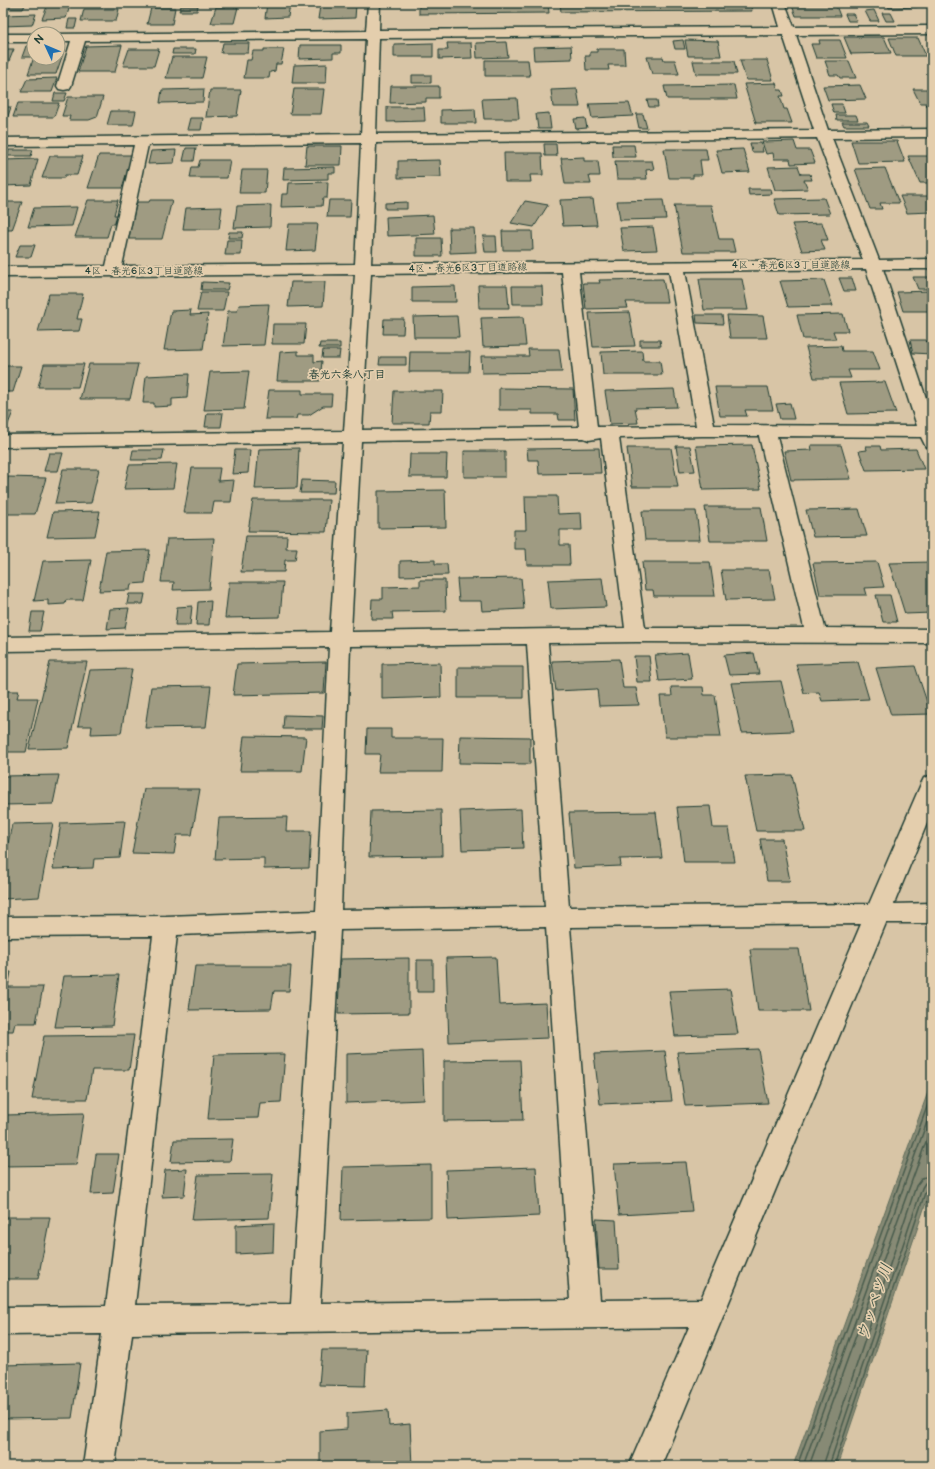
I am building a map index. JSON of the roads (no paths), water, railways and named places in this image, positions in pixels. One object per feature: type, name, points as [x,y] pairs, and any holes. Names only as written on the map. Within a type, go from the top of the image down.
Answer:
[{"type":"street","points":[[305,1317],[328,920],[340,639],[363,270],[374,3]]},
{"type":"street","points":[[3,441],[589,434],[767,430],[931,435],[873,265],[823,135],[779,3]]},
{"type":"street","points":[[66,37],[932,30]]},
{"type":"street","points":[[64,86],[79,37]]},
{"type":"street","points":[[3,38],[26,38]]},
{"type":"street","points":[[3,142],[932,134]]},
{"type":"street","points":[[113,272],[142,141]]},
{"type":"street","name":"4区・春光6区3丁目道路線","points":[[3,272],[932,264]]},
{"type":"street","points":[[676,266],[706,432]]},
{"type":"street","points":[[570,267],[589,434]]},
{"type":"street","points":[[767,430],[816,636]]},
{"type":"street","points":[[610,433],[636,635]]},
{"type":"street","points":[[3,644],[636,635],[932,636]]},
{"type":"street","points":[[537,636],[586,1314]]},
{"type":"street","points":[[645,1466],[932,784]]},
{"type":"street","points":[[3,927],[166,926],[328,920],[557,916],[930,913]]},
{"type":"street","points":[[99,1466],[166,926]]},
{"type":"street","points":[[3,1321],[709,1313]]},
{"type":"water","name":"ウッペツ川","points":[[932,1081],[932,1185],[837,1466],[793,1466]]},
{"type":"district","name":"春光六条八丁目","points":[[347,374]]}]
